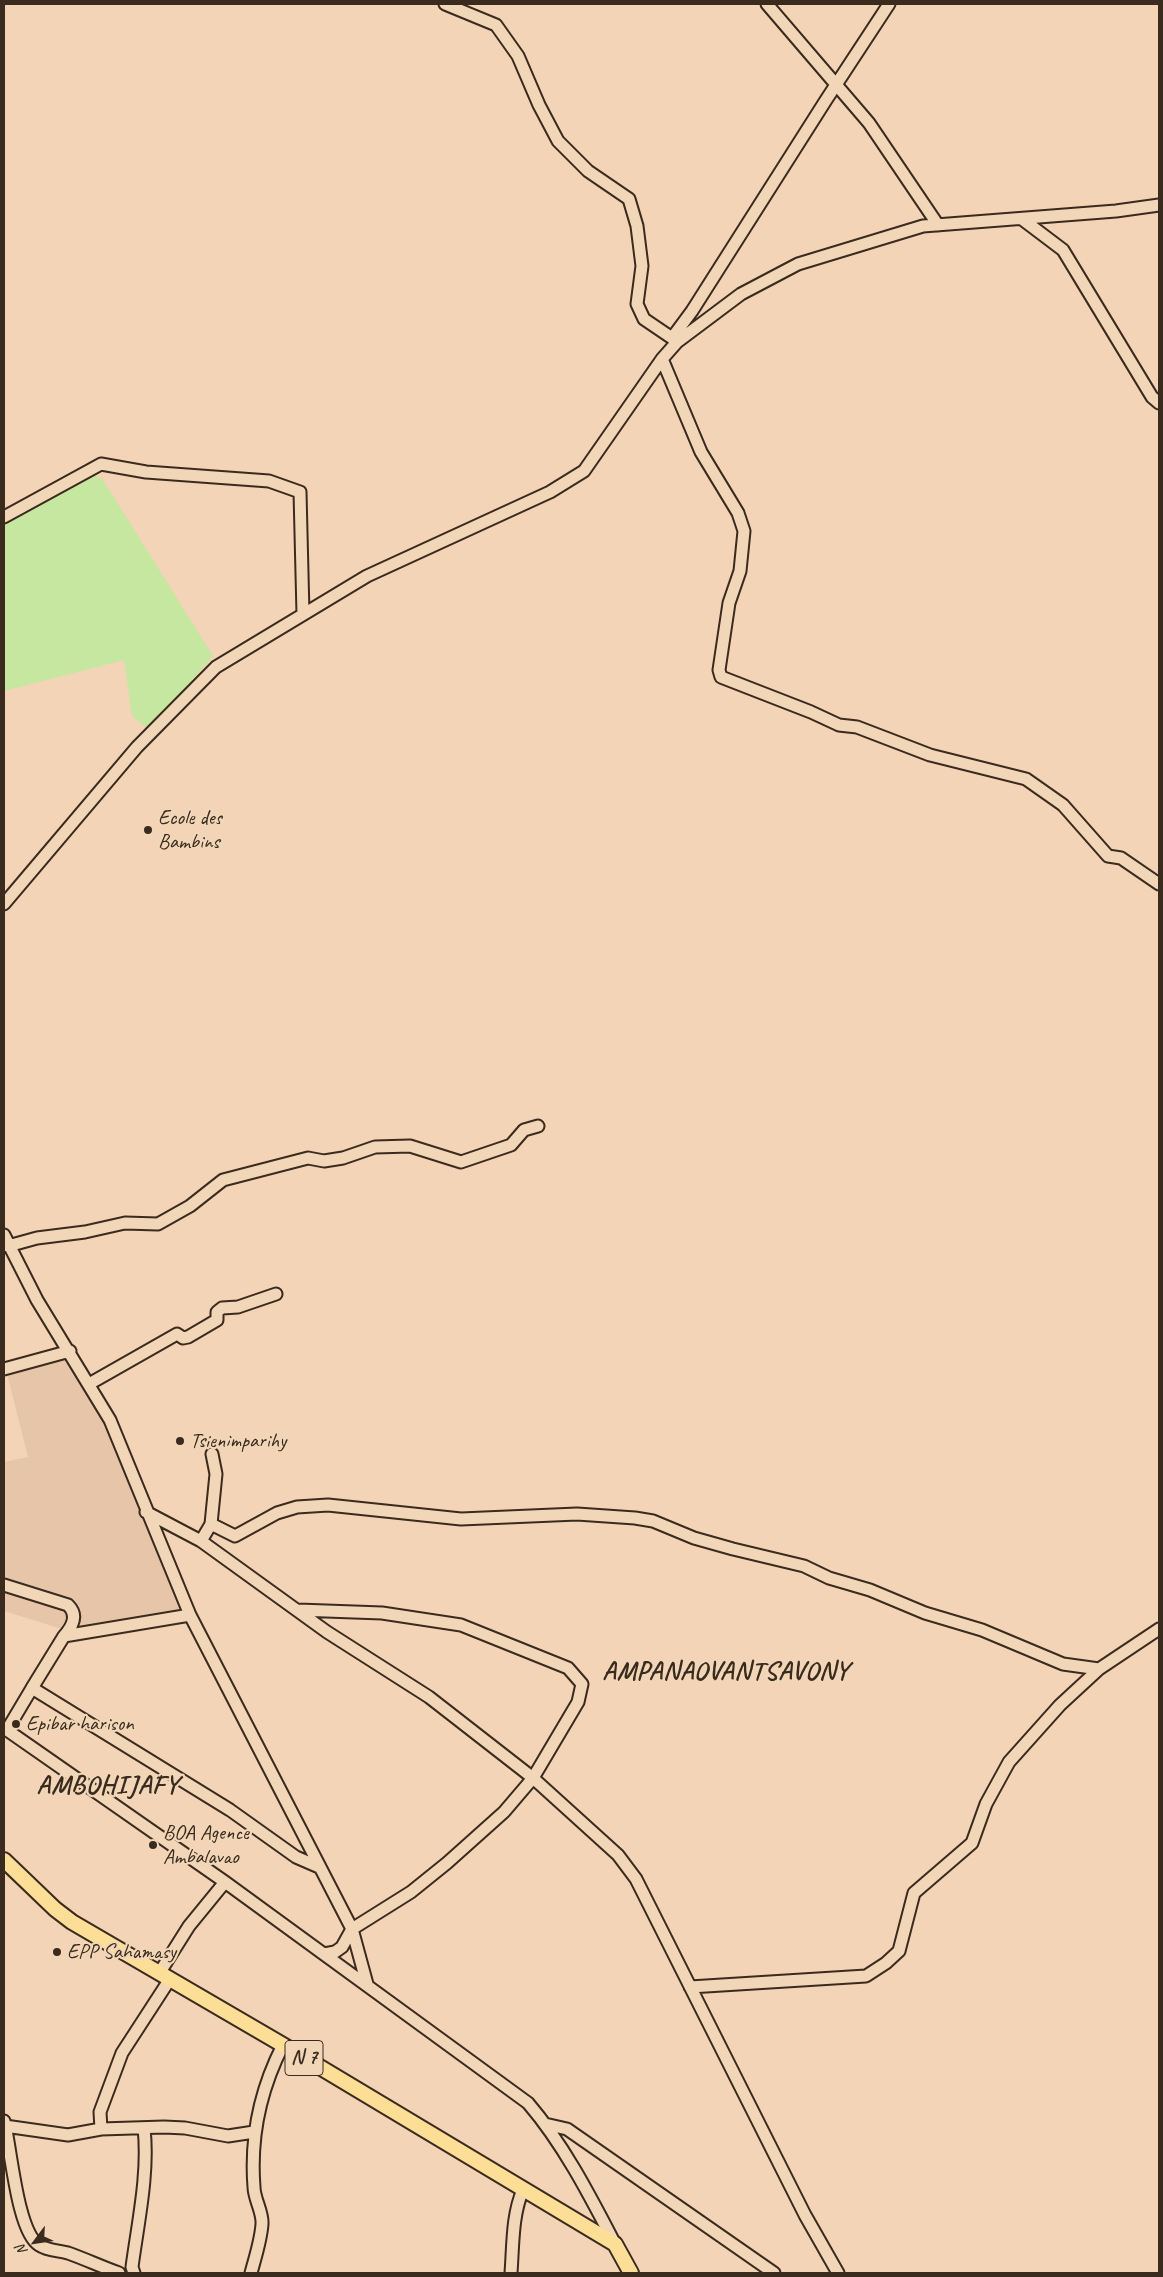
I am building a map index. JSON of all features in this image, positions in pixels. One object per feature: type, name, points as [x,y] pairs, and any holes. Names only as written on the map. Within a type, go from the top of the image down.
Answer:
[{"type":"main road","name":"N 7","points":[[4,1860],[55,1909],[72,1922],[283,2045],[615,2244],[632,2273]]},
{"type":"street","points":[[445,4],[496,25],[518,56],[539,105],[558,141],[588,171],[629,199],[637,226],[642,266],[637,304],[644,320],[675,340]]},
{"type":"street","points":[[767,4],[869,123],[938,225]]},
{"type":"street","points":[[4,904],[137,747],[216,667],[367,576],[550,492],[584,471],[675,340],[836,84],[890,4]]},
{"type":"street","points":[[675,340],[741,294],[798,264],[923,226],[1116,212],[1159,205]]},
{"type":"street","points":[[1022,219],[1063,250],[1152,397],[1159,402]]},
{"type":"street","points":[[662,359],[701,452],[738,513],[744,531],[740,571],[729,603],[725,622],[719,670],[721,677],[839,725],[857,727],[930,755],[1026,779],[1063,805],[1108,856],[1121,858],[1159,884]]},
{"type":"street","points":[[4,517],[101,464],[146,472],[268,481],[300,492],[303,614]]},
{"type":"street","points":[[367,1984],[352,1930],[190,1615],[146,1512],[110,1420],[70,1351],[37,1300],[5,1242],[85,1232],[125,1223],[158,1224],[190,1206],[223,1180],[308,1158],[324,1161],[343,1158],[375,1147],[410,1146],[461,1162],[511,1145],[524,1130],[538,1126]]},
{"type":"street","points":[[89,1384],[177,1334],[184,1338],[188,1337],[217,1320],[218,1312],[222,1308],[238,1307],[276,1294]]},
{"type":"street","points":[[4,1369],[70,1351]]},
{"type":"street","points":[[200,1541],[211,1524],[216,1474],[212,1454]]},
{"type":"street","points":[[211,1524],[235,1536],[284,1511],[297,1507],[328,1504],[461,1519],[577,1514],[644,1519],[732,1549],[804,1566],[829,1578],[870,1590],[925,1613],[982,1630],[1063,1664],[1099,1669]]},
{"type":"street","points":[[146,1512],[200,1541],[365,1658],[429,1698],[533,1778],[618,1855],[636,1879],[805,2215],[838,2273]]},
{"type":"street","points":[[4,1585],[68,1604],[73,1610],[74,1616],[71,1628],[5,1729],[225,1882],[367,1984],[528,2104],[545,2124],[596,2207],[615,2244]]},
{"type":"street","points":[[298,1610],[382,1613],[461,1625],[568,1668],[582,1684],[578,1702],[533,1778],[504,1812],[412,1892],[352,1930],[342,1947],[335,1952],[324,1954]]},
{"type":"street","points":[[64,1636],[190,1615]]},
{"type":"street","points":[[690,1987],[866,1976],[886,1963],[899,1951],[914,1893],[972,1843],[986,1804],[1009,1762],[1060,1704],[1099,1669],[1159,1629]]},
{"type":"street","points":[[32,1688],[230,1810],[296,1857],[319,1868]]},
{"type":"street","points":[[102,2129],[100,2112],[122,2054],[165,1976],[189,1926],[225,1882]]},
{"type":"street","points":[[251,2273],[262,2223],[254,2188],[254,2132],[261,2098],[271,2068],[283,2045]]},
{"type":"street","points":[[119,2273],[66,2252],[37,2245],[30,2237],[22,2220],[4,2123],[68,2135],[102,2129],[144,2128],[185,2128],[228,2136],[254,2132]]},
{"type":"street","points":[[545,2124],[567,2129],[774,2273]]},
{"type":"street","points":[[134,2273],[132,2267],[142,2194],[146,2140],[144,2128]]},
{"type":"street","points":[[511,2273],[515,2225],[519,2198],[523,2190]]},
{"type":"street","points":[[581,2224],[589,2219],[596,2207]]},
{"type":"shaded area","points":[[69,1353],[106,1418],[184,1617],[79,1631],[62,1629],[4,1611],[4,1462],[28,1457],[7,1374]]},
{"type":"green space","points":[[96,476],[103,480],[213,656],[149,730],[132,716],[124,660],[4,691],[4,522],[83,479]]},
{"type":"place","name":"Ecole des Bambins","points":[[148,830]]},
{"type":"place","name":"Tsienimparihy","points":[[180,1441]]},
{"type":"place","name":"Epibar harison","points":[[16,1724]]},
{"type":"place","name":"BOA Agence Ambalavao","points":[[153,1845]]},
{"type":"place","name":"EPP Sahamasy","points":[[57,1952]]},
{"type":"district","name":"AMPANAOVANTSAVONY","points":[[726,1672]]},
{"type":"district","name":"AMBOHIJAFY","points":[[108,1786]]}]
